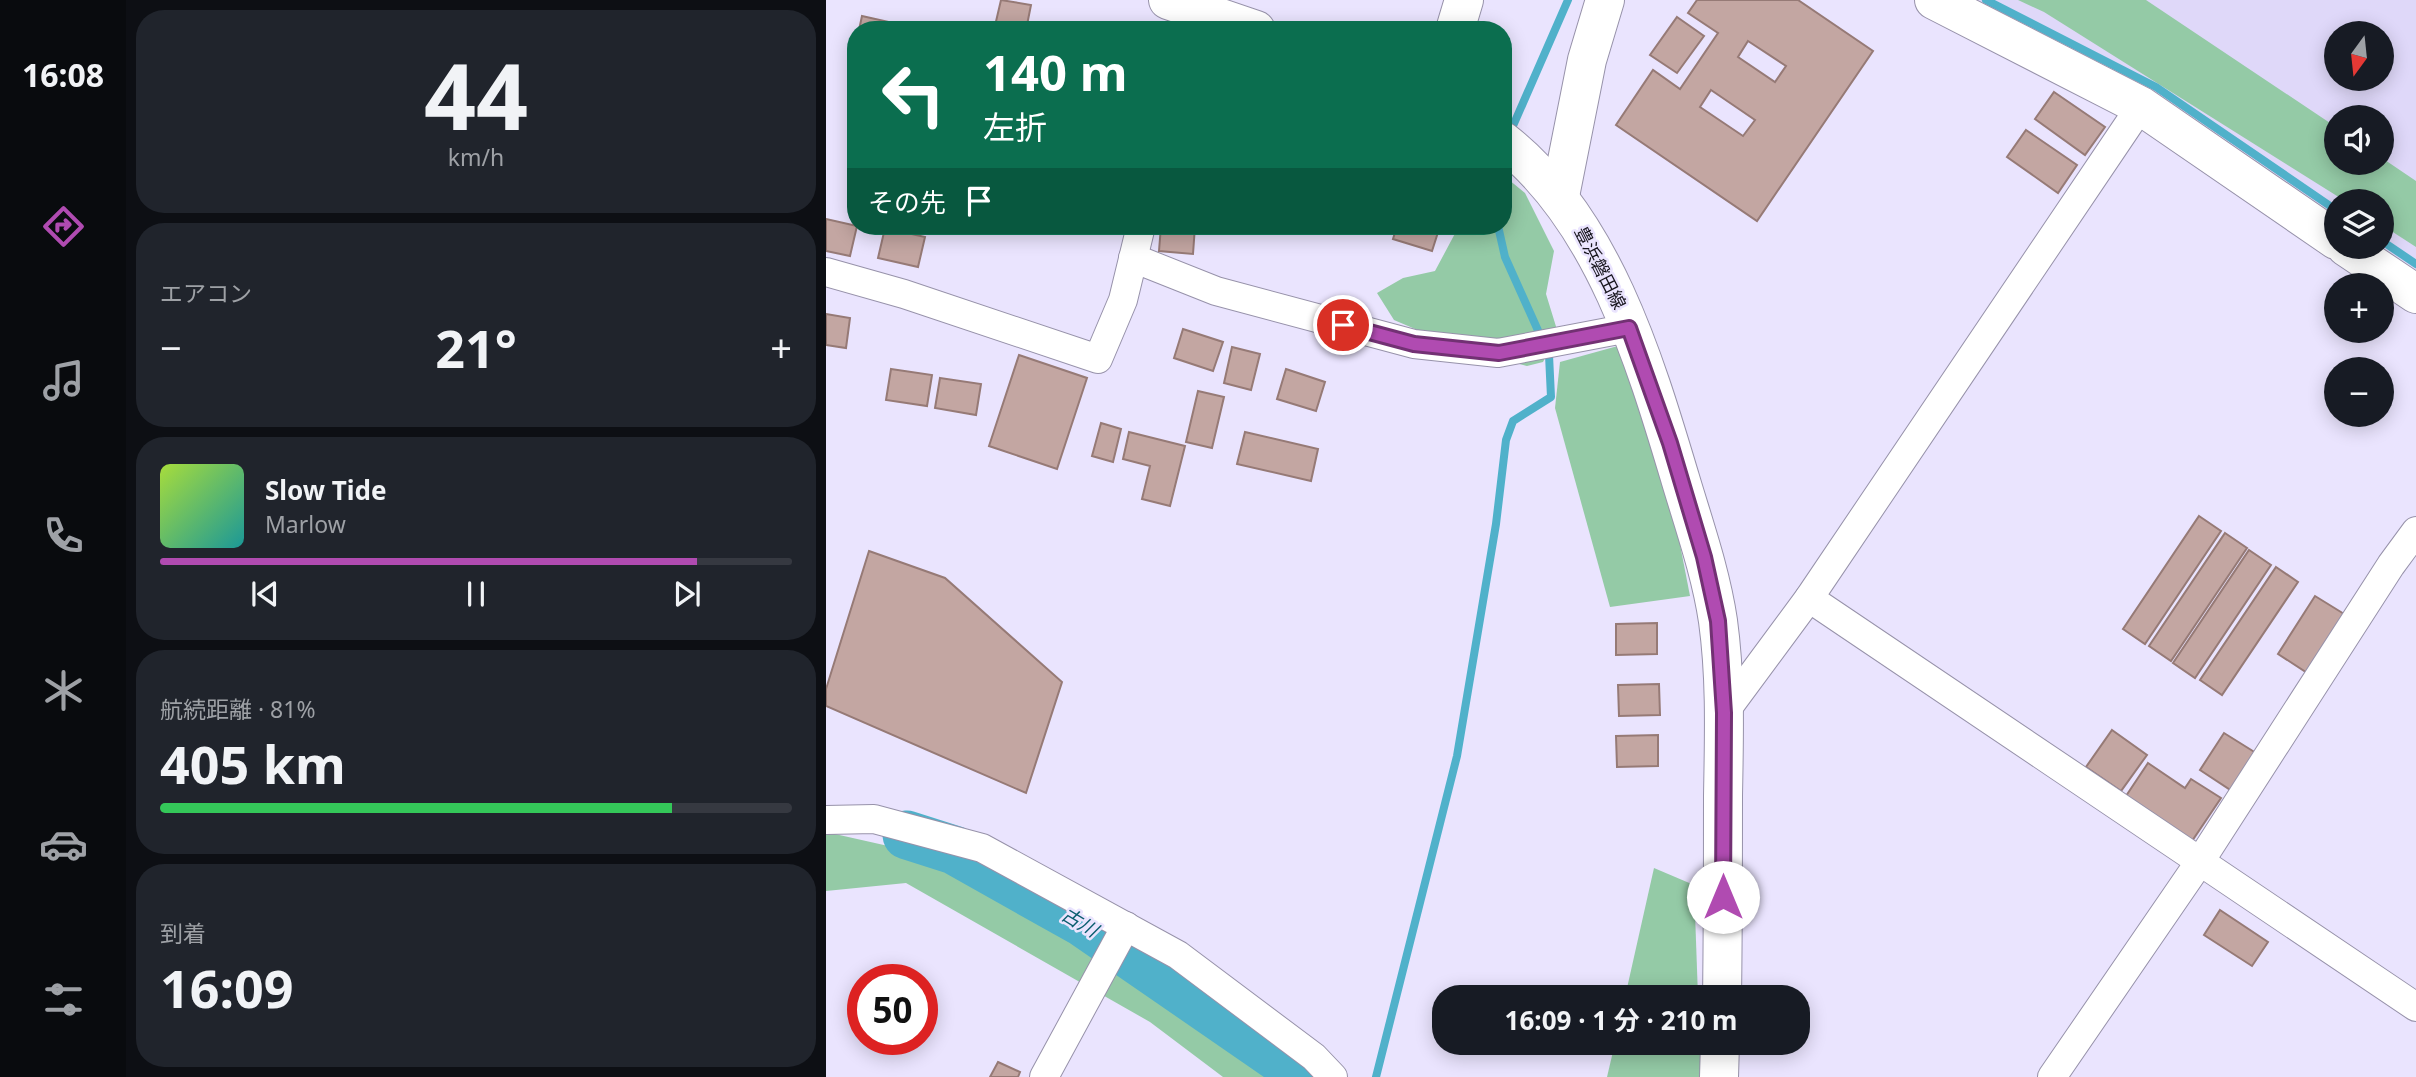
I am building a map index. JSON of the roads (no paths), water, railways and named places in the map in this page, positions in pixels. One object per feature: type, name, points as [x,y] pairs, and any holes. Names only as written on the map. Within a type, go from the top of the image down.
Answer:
[{"type":"main road","points":[[1458,21],[1464,0]]},
{"type":"main road","points":[[1560,196],[1587,60],[1605,0]]},
{"type":"main road","points":[[1934,0],[2141,106],[2324,232]]},
{"type":"main road","points":[[1182,13],[1217,21]]},
{"type":"main road","name":"豊浜磐田線","points":[[1512,148],[1560,196],[1590,242],[1629,328],[1665,427],[1704,557],[1718,621],[1724,713],[1721,985]]},
{"type":"main road","points":[[2364,259],[2416,294]]},
{"type":"main road","points":[[1719,1077],[1720,1055]]},
{"type":"street","points":[[1724,713],[1809,598],[2141,106]]},
{"type":"street","points":[[826,272],[904,294],[1098,359],[1123,300],[1139,235]]},
{"type":"street","points":[[1133,258],[1216,291],[1414,344],[1499,353],[1629,328]]},
{"type":"street","points":[[2052,1077],[2201,860],[2391,565],[2416,531]]},
{"type":"street","points":[[1809,598],[2416,1007]]},
{"type":"street","points":[[826,820],[874,819],[982,848],[1178,955],[1314,1057],[1334,1077]]},
{"type":"street","points":[[1044,1077],[1126,926]]},
{"type":"waterway","points":[[1512,128],[1568,0]]},
{"type":"waterway","points":[[1986,0],[2156,87],[2324,202]]},
{"type":"waterway","points":[[1376,1077],[1457,756],[1496,524],[1506,440],[1513,421],[1551,397],[1549,355],[1505,257],[1500,235]]},
{"type":"waterway","points":[[2394,249],[2416,264]]},
{"type":"waterway","name":"古川","points":[[907,835],[954,850],[1084,923],[1307,1077]]}]
